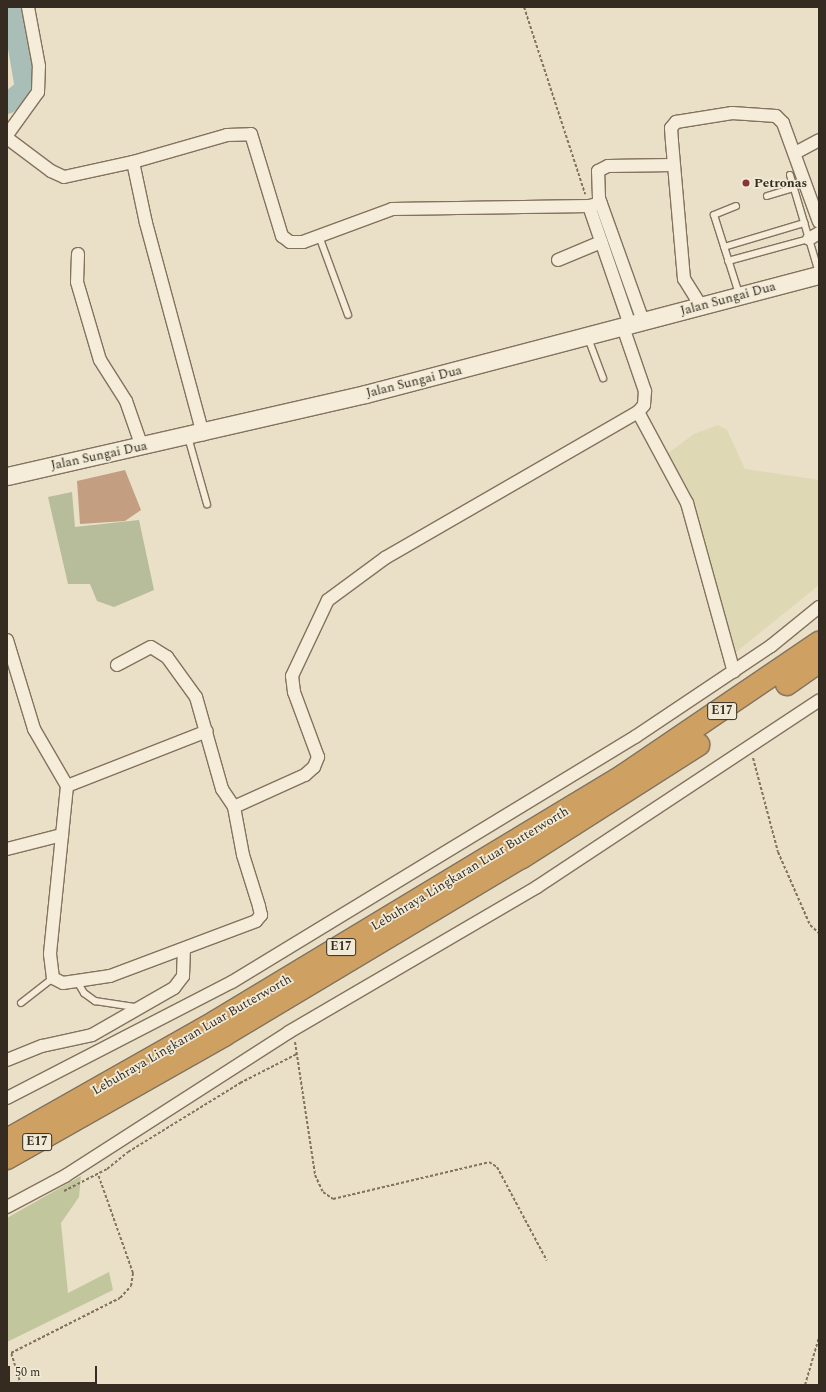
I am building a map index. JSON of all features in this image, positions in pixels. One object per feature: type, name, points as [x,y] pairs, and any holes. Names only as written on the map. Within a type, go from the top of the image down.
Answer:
[{"type":"highway","name":"Lebuhraya Lingkaran Luar Butterworth","points":[[627,783],[819,643]]},
{"type":"highway","name":"Lebuhraya Lingkaran Luar Butterworth","points":[[7,1158],[63,1120],[627,783],[819,662]]},
{"type":"highway","name":"Lebuhraya Lingkaran Luar Butterworth","points":[[7,1140],[63,1120]]},
{"type":"main road","name":"Jalan Sungai Dua","points":[[7,476],[196,436],[588,338],[632,324],[819,274]]},
{"type":"main road","points":[[7,463],[46,468]]},
{"type":"street","points":[[28,7],[38,66],[38,92],[7,136],[51,171],[64,176],[133,162],[227,135],[250,134],[282,236],[290,242],[303,242],[392,209],[589,206],[601,203]]},
{"type":"street","points":[[701,306],[684,279],[671,128],[676,122],[732,112],[776,116],[783,123],[818,217]]},
{"type":"street","points":[[795,153],[819,140]]},
{"type":"street","points":[[133,162],[196,436]]},
{"type":"street","points":[[234,807],[305,775],[314,766],[318,757],[294,692],[292,676],[328,600],[385,558],[638,412],[644,405],[646,391],[632,324],[601,203],[598,171],[608,166],[673,165]]},
{"type":"street","points":[[589,206],[632,324]]},
{"type":"street","points":[[558,260],[601,242]]},
{"type":"street","points":[[78,254],[77,282],[100,360],[126,401],[142,447]]},
{"type":"street","points":[[638,412],[687,503],[734,672]]},
{"type":"street","points":[[7,1098],[232,982],[609,753],[734,672],[819,607]]},
{"type":"street","points":[[7,640],[34,729],[67,786],[50,954],[53,978],[63,983],[78,983],[110,976],[247,926],[261,915],[243,855],[234,807],[222,788],[207,731],[196,697],[159,650],[151,647],[117,665]]},
{"type":"street","points":[[7,1208],[65,1176],[289,1032],[536,887],[819,700]]},
{"type":"street","points":[[67,786],[207,731]]},
{"type":"street","points":[[7,849],[62,834]]},
{"type":"street","points":[[7,1060],[42,1046],[78,1040],[111,1026],[174,988],[183,976],[184,950]]},
{"type":"lane","points":[[790,176],[804,223],[814,236],[819,274]]},
{"type":"lane","points":[[767,196],[794,188]]},
{"type":"lane","points":[[736,206],[714,215],[739,296]]},
{"type":"lane","points":[[724,247],[804,223]]},
{"type":"lane","points":[[319,236],[348,315]]},
{"type":"lane","points":[[728,261],[814,236]]},
{"type":"lane","points":[[588,338],[603,378]]},
{"type":"lane","points":[[196,436],[207,504]]},
{"type":"lane","points":[[21,1003],[53,978]]},
{"type":"lane","points":[[78,983],[84,993],[95,1000],[118,1007],[141,1007]]},
{"type":"path","points":[[524,7],[589,206]]},
{"type":"path","points":[[750,745],[778,852],[810,925],[819,933]]},
{"type":"path","points":[[289,1032],[297,1054],[315,1175],[323,1192],[333,1199],[489,1162],[497,1167],[547,1261]]},
{"type":"path","points":[[64,1192],[98,1174],[240,1083],[297,1054]]},
{"type":"path","points":[[22,1385],[11,1353],[120,1298],[131,1286],[133,1273],[98,1174]]},
{"type":"path","points":[[805,1385],[819,1336]]},
{"type":"shaded area","points":[[718,425],[727,430],[745,469],[819,480],[819,585],[735,653],[690,492],[667,454],[694,434]]},
{"type":"green space","points":[[72,492],[75,527],[139,520],[154,590],[114,607],[97,601],[90,584],[68,584],[48,497]]},
{"type":"green space","points":[[81,1176],[79,1197],[61,1223],[68,1293],[109,1272],[113,1290],[7,1342],[7,1218]]},
{"type":"building","points":[[125,470],[141,510],[125,521],[80,524],[77,481]]},
{"type":"waterway","points":[[7,103],[25,88],[11,7]]},
{"type":"place","name":"Petronas","points":[[746,183]]}]
